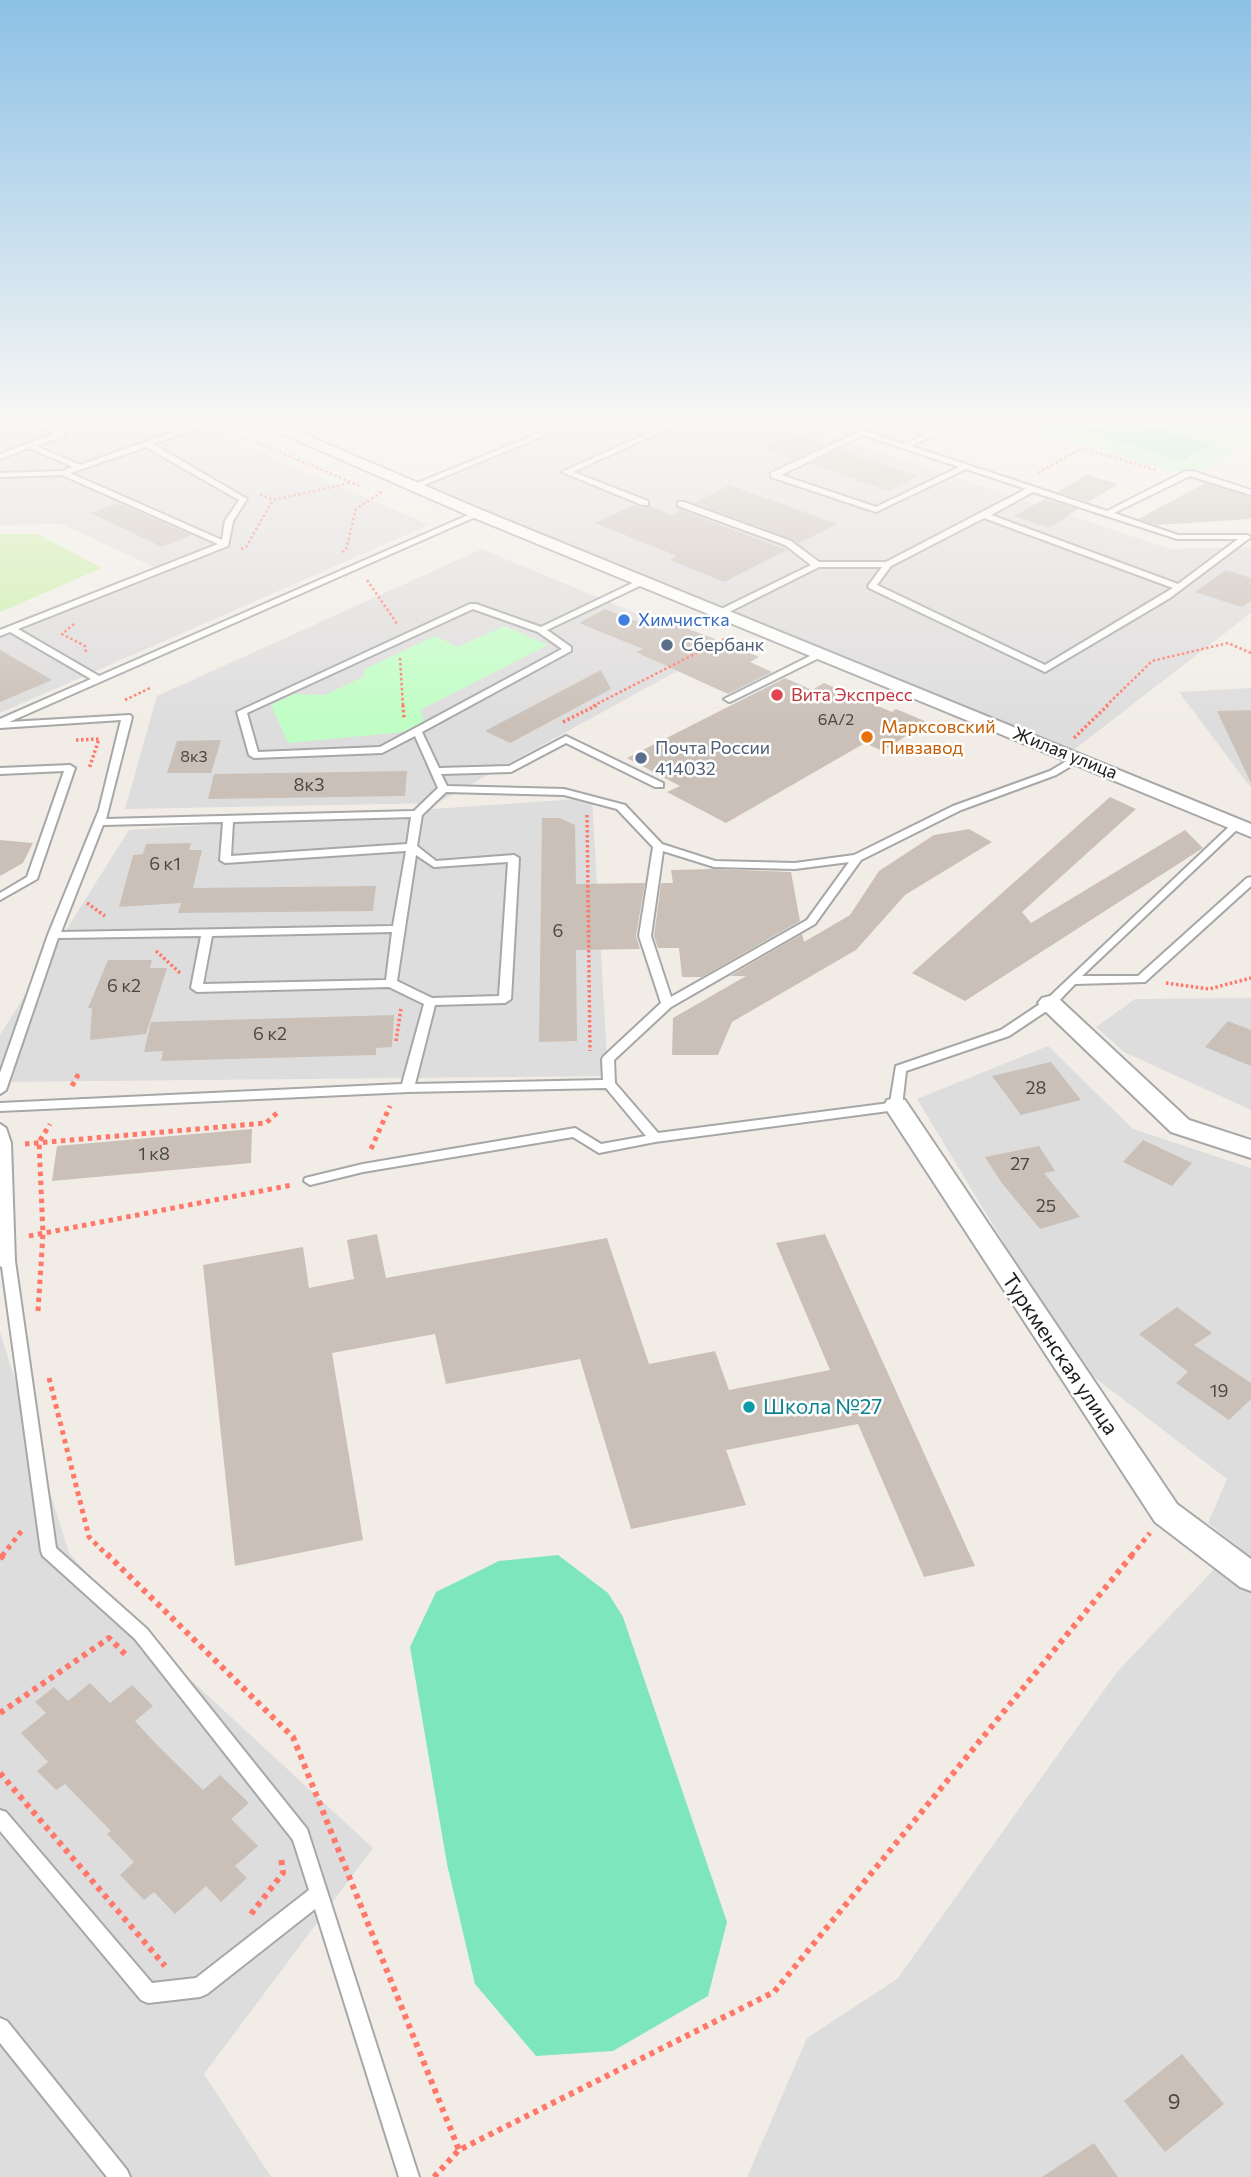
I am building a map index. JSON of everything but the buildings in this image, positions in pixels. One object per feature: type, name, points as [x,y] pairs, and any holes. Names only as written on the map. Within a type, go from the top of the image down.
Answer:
[{"type":"street","name":"Жилая улица","points":[[497,522],[1244,828]]},
{"type":"street","points":[[1050,1003],[1180,1126],[1251,1149]]},
{"type":"street","name":"Туркменская улица","points":[[896,1106],[1166,1513],[1251,1577]]},
{"type":"lane","points":[[174,522],[225,544]]},
{"type":"lane","points":[[225,544],[229,522]]},
{"type":"lane","points":[[0,723],[461,522]]},
{"type":"lane","points":[[731,522],[788,542],[817,565]]},
{"type":"lane","points":[[720,613],[817,565],[888,564],[971,522]]},
{"type":"lane","points":[[1002,522],[1178,587]]},
{"type":"lane","points":[[1130,522],[1177,537],[1248,537]]},
{"type":"lane","points":[[888,564],[872,586],[1045,669],[1178,587],[1248,537]]},
{"type":"lane","points":[[0,633],[225,544]]},
{"type":"lane","points":[[541,630],[643,581]]},
{"type":"lane","points":[[473,606],[541,630],[568,649],[418,733],[382,750],[254,755],[242,712],[473,606]]},
{"type":"lane","points":[[10,629],[98,679]]},
{"type":"lane","points":[[729,699],[820,654]]},
{"type":"lane","points":[[0,723],[127,717],[99,822],[54,935],[0,1090]]},
{"type":"lane","points":[[418,733],[443,789]]},
{"type":"lane","points":[[435,771],[511,769],[566,739],[659,785]]},
{"type":"lane","points":[[391,982],[397,929],[417,814],[443,789],[564,792],[621,807],[658,846],[714,864],[795,866],[857,858],[957,808],[1053,773],[1070,755]]},
{"type":"lane","points":[[0,771],[70,768],[32,879],[0,897]]},
{"type":"lane","points":[[99,822],[417,814]]},
{"type":"lane","points":[[207,932],[197,988],[391,982],[430,1002],[505,999],[514,858],[434,864],[412,847],[225,860],[228,819]]},
{"type":"lane","points":[[310,1181],[363,1168],[575,1132],[598,1149],[655,1138],[896,1106],[900,1069],[1005,1033],[1050,1003],[1072,980],[1244,828]]},
{"type":"lane","points":[[658,846],[645,936],[667,1004]]},
{"type":"lane","points":[[655,1138],[609,1084],[608,1059],[667,1004],[811,922],[857,858]]},
{"type":"lane","points":[[1072,980],[1141,980],[1251,880]]},
{"type":"lane","points":[[54,935],[397,929]]},
{"type":"lane","points":[[408,1088],[430,1002]]},
{"type":"lane","points":[[0,1107],[408,1088],[609,1084]]},
{"type":"lane","points":[[0,1128],[5,1147],[8,1238],[4,1261],[49,1551],[141,1634],[301,1835],[409,2177]]},
{"type":"lane","points":[[0,1818],[148,1993],[200,1987],[319,1894]]},
{"type":"lane","points":[[0,2028],[120,2177]]},
{"type":"path","points":[[334,556],[346,550],[353,522]]},
{"type":"path","points":[[551,728],[724,639]]},
{"type":"path","points":[[1070,755],[1152,661],[1228,643],[1251,653]]},
{"type":"path","points":[[74,740],[99,739],[88,774]]},
{"type":"path","points":[[587,811],[590,1059]]},
{"type":"path","points":[[1141,980],[1209,989],[1251,978]]},
{"type":"path","points":[[363,1168],[392,1102],[378,1103]]},
{"type":"path","points":[[5,1147],[266,1123],[284,1106]]},
{"type":"path","points":[[38,1315],[43,1234],[39,1142]]},
{"type":"path","points":[[8,1238],[43,1234],[310,1181]]},
{"type":"path","points":[[46,1367],[89,1537],[293,1737],[459,2150]]},
{"type":"path","points":[[434,2177],[459,2150],[774,1993],[1166,1513]]},
{"type":"path","points":[[0,1713],[109,1637],[137,1667]]},
{"type":"path","points":[[0,1773],[172,1973]]},
{"type":"path","points":[[249,1917],[283,1873],[280,1847]]},
{"type":"shaded area","points":[[0,522],[421,522],[429,525],[0,713],[0,637],[161,570],[61,524],[0,525]]},
{"type":"shaded area","points":[[496,522],[1088,522],[1170,549],[1251,547],[1251,613],[1067,755]]},
{"type":"shaded area","points":[[482,549],[719,648],[437,803],[125,809],[157,696]]},
{"type":"shaded area","points":[[1251,688],[1251,788],[1179,692]]},
{"type":"shaded area","points":[[592,798],[608,1076],[0,1082],[0,1035],[129,830]]},
{"type":"shaded area","points":[[1251,998],[1251,1110],[1124,1052],[1096,1027],[1135,999]]},
{"type":"shaded area","points":[[1048,1046],[1133,1129],[1251,1168],[1251,1557],[1208,1523],[1227,1479],[1077,1364],[917,1099]]},
{"type":"shaded area","points":[[0,1332],[69,1553],[141,1634],[373,1848],[204,2074],[271,2177],[0,2177]]},
{"type":"shaded area","points":[[1218,1565],[1251,1591],[1251,2177],[747,2177],[807,2038],[897,1979],[1117,1672]]},
{"type":"green space","points":[[0,534],[38,534],[102,568],[0,612]]},
{"type":"green space","points":[[505,626],[548,645],[420,710],[424,721],[404,732],[288,743],[271,705],[294,694],[325,695],[363,677],[365,669],[435,636],[457,647]]},
{"type":"green space","points":[[558,1555],[608,1593],[623,1617],[727,1922],[708,1996],[613,2051],[536,2056],[475,1984],[447,1864],[410,1647],[436,1592],[499,1561]]},
{"type":"place","name":"Химчистка","points":[[624,620]]},
{"type":"place","name":"Сбербанк","points":[[667,645]]},
{"type":"place","name":"Вита Экспресс","points":[[777,695]]},
{"type":"place","name":"Марксовский Пивзавод","points":[[867,737]]},
{"type":"place","name":"Почта России 414032","points":[[641,758]]},
{"type":"place","name":"Школа №27","points":[[749,1407]]}]
